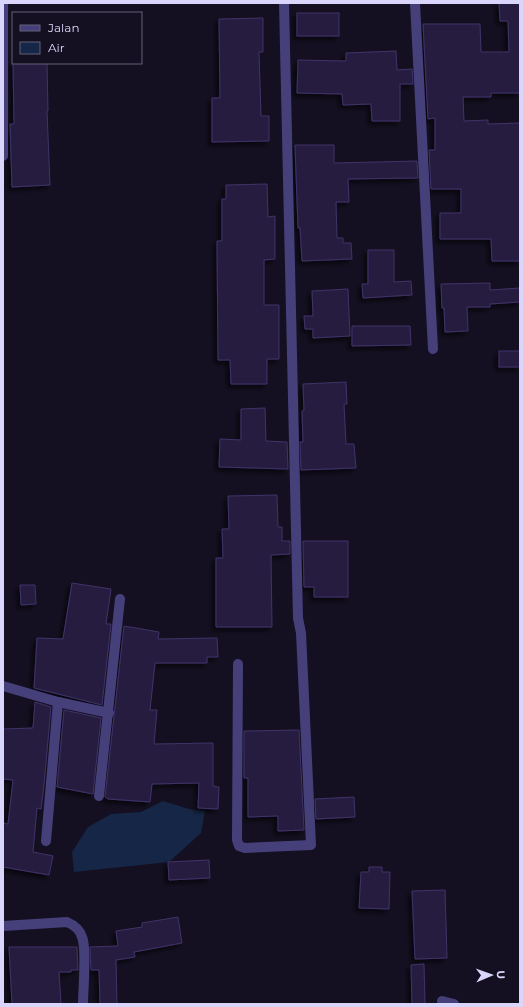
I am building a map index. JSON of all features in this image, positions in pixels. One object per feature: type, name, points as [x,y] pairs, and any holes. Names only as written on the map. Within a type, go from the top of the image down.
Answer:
[{"type":"street","points":[[3,3],[3,156]]},
{"type":"street","points":[[238,664],[237,840],[239,846],[245,848],[311,845],[301,633],[298,618],[284,3]]},
{"type":"street","points":[[415,3],[433,349]]},
{"type":"street","points":[[99,796],[120,599]]},
{"type":"street","points":[[3,686],[58,702],[109,713]]},
{"type":"street","points":[[46,841],[58,702]]},
{"type":"street","points":[[3,926],[67,922],[73,925],[82,936],[84,942],[83,1004]]},
{"type":"street","points":[[442,1001],[454,1004]]},
{"type":"water","points":[[163,801],[189,809],[205,811],[201,833],[169,862],[74,872],[72,852],[88,827],[111,814],[141,812]]},
{"type":"building","points":[[499,3],[520,3],[520,93],[491,93],[491,97],[463,97],[464,121],[488,120],[488,124],[520,123],[520,261],[492,261],[491,239],[440,239],[440,213],[461,213],[461,189],[431,189],[429,150],[435,150],[435,118],[428,119],[423,24],[480,24],[481,52],[509,52],[508,21],[500,21]]},
{"type":"building","points":[[297,13],[339,13],[339,36],[297,36]]},
{"type":"building","points":[[263,18],[263,52],[259,52],[261,116],[269,116],[269,141],[212,142],[212,98],[220,98],[219,19]]},
{"type":"building","points":[[396,51],[397,70],[412,69],[413,84],[400,84],[400,121],[372,121],[371,104],[343,105],[342,94],[297,93],[298,60],[346,61],[346,53]]},
{"type":"building","points":[[13,64],[47,64],[50,185],[12,187],[10,124],[14,124]]},
{"type":"building","points":[[295,145],[334,145],[334,163],[417,161],[418,178],[348,179],[349,202],[336,202],[337,238],[343,238],[343,243],[351,243],[352,259],[302,261],[300,228],[298,228]]},
{"type":"building","points":[[267,184],[268,217],[275,216],[275,259],[264,260],[264,305],[279,305],[279,359],[267,359],[267,384],[231,384],[230,360],[218,360],[217,241],[222,241],[222,199],[226,199],[226,185]]},
{"type":"building","points":[[368,250],[394,250],[394,282],[411,281],[412,295],[363,298],[362,284],[368,284]]},
{"type":"building","points":[[490,283],[490,290],[520,288],[520,302],[490,304],[490,307],[467,307],[468,331],[445,332],[441,284]]},
{"type":"building","points":[[348,289],[350,336],[313,338],[313,329],[305,329],[304,316],[313,316],[312,291]]},
{"type":"building","points":[[352,326],[410,326],[411,345],[352,346]]},
{"type":"building","points":[[499,351],[520,351],[520,367],[499,367]]},
{"type":"building","points":[[346,382],[347,404],[344,404],[346,444],[354,444],[356,468],[301,470],[300,442],[303,442],[303,384]]},
{"type":"building","points":[[265,408],[266,441],[287,442],[288,469],[219,467],[220,439],[241,440],[241,409]]},
{"type":"building","points":[[277,495],[278,527],[282,527],[282,541],[290,541],[290,554],[271,555],[272,627],[216,627],[216,558],[223,558],[222,529],[229,529],[228,496]]},
{"type":"building","points":[[303,541],[348,541],[348,597],[314,597],[314,587],[304,587]]},
{"type":"building","points":[[72,583],[111,589],[106,624],[111,624],[102,705],[34,688],[37,638],[63,639]]},
{"type":"building","points":[[20,585],[35,585],[36,604],[21,605]]},
{"type":"building","points":[[124,626],[159,632],[158,639],[217,638],[218,657],[207,657],[207,663],[155,663],[150,710],[157,710],[154,744],[213,743],[213,786],[219,787],[218,809],[198,808],[199,783],[152,784],[150,802],[108,799],[105,797]]},
{"type":"building","points":[[35,702],[51,707],[44,785],[41,809],[37,808],[33,852],[53,856],[49,875],[3,867],[3,823],[8,824],[13,780],[3,779],[3,729],[33,728]]},
{"type":"building","points":[[64,710],[101,718],[93,794],[57,787]]},
{"type":"building","points":[[299,730],[304,830],[278,831],[278,816],[248,817],[248,778],[244,778],[244,731]]},
{"type":"building","points":[[354,797],[355,817],[316,819],[315,799]]},
{"type":"building","points":[[209,860],[210,878],[169,880],[168,862]]},
{"type":"building","points":[[369,867],[382,867],[382,872],[390,872],[389,909],[359,908],[361,872],[369,872]]},
{"type":"building","points":[[445,890],[447,958],[415,959],[412,891]]},
{"type":"building","points":[[178,917],[182,943],[134,952],[135,957],[116,960],[117,1004],[100,1004],[99,970],[91,970],[90,947],[118,946],[116,931],[142,927],[142,923]]},
{"type":"building","points":[[9,947],[77,947],[78,970],[71,970],[71,972],[59,972],[61,1004],[12,1004]]},
{"type":"building","points":[[424,964],[425,1004],[412,1004],[411,965]]}]
